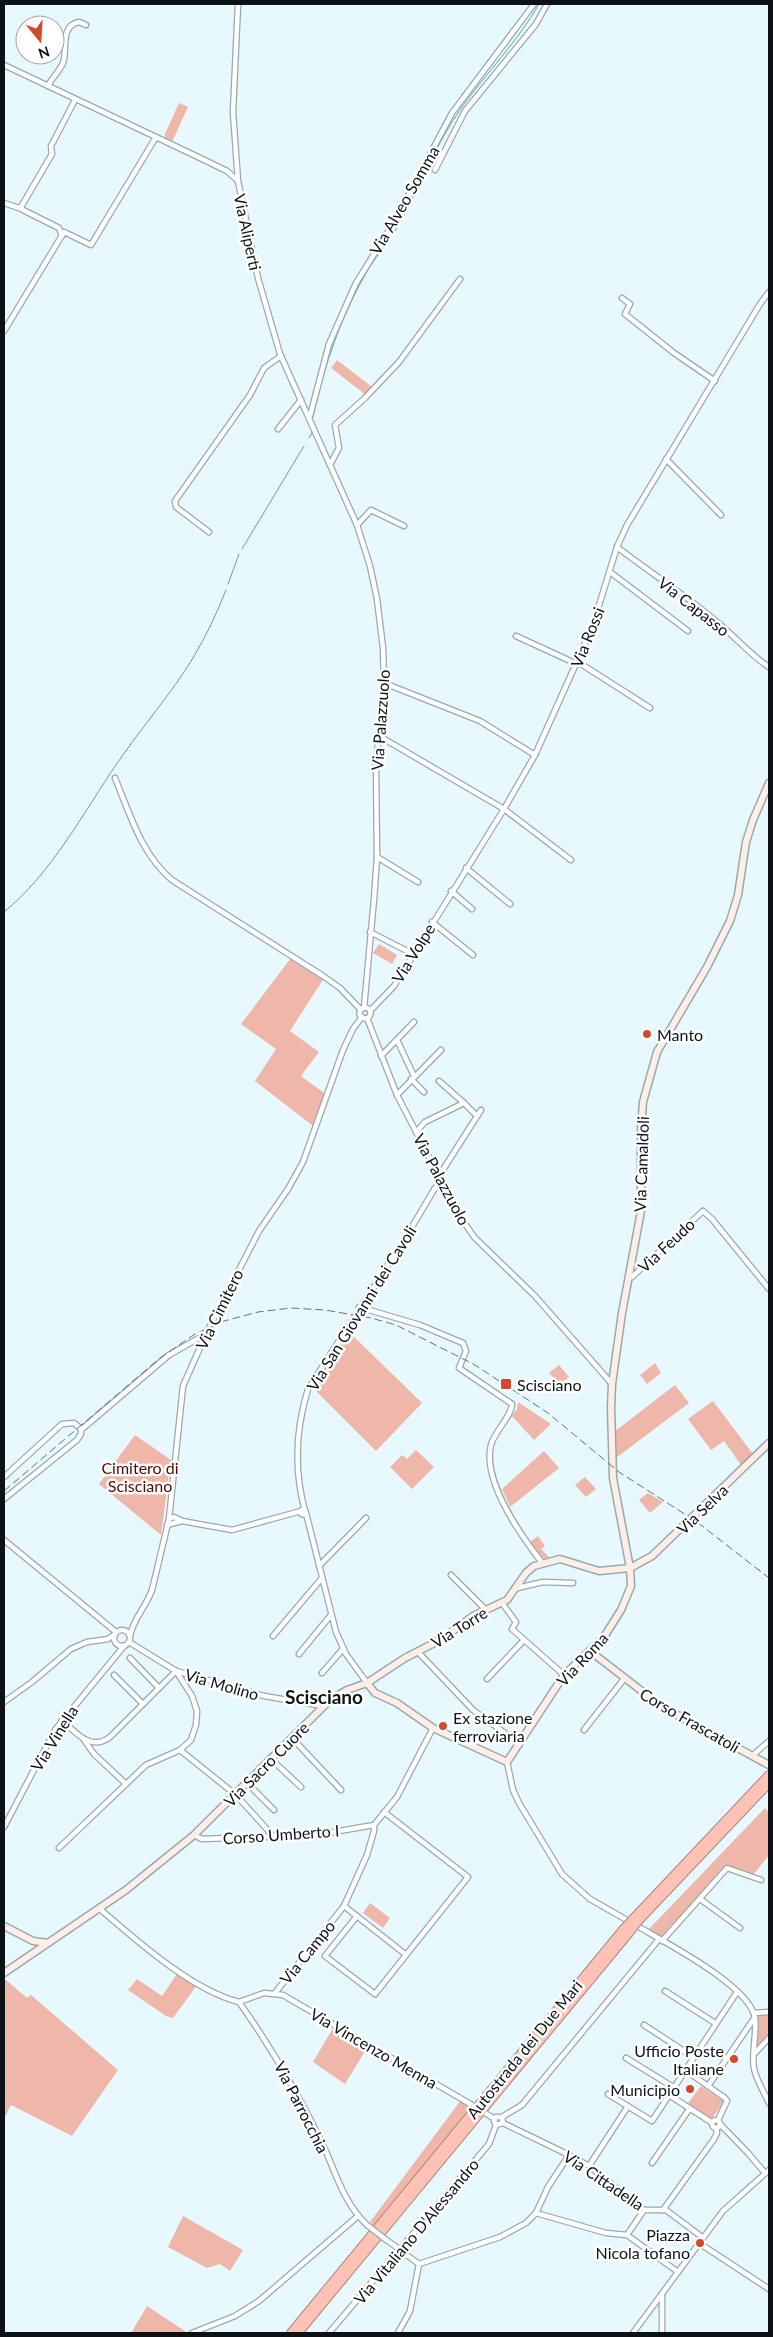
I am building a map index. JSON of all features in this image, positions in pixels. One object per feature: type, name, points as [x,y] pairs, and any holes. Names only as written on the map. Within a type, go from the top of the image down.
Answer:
[{"type":"highway","name":"Autostrada dei Due Mari","points":[[291,2333],[625,1932],[638,1922],[699,1851],[769,1775]]},
{"type":"highway","name":"Autostrada dei Due Mari","points":[[699,1851],[769,1783]]},
{"type":"highway","name":"Autostrada dei Due Mari","points":[[298,2333],[625,1932]]},
{"type":"street","points":[[238,4],[233,112],[238,181]]},
{"type":"street","name":"Via Alveo Somma","points":[[310,416],[329,344],[356,283],[393,224],[452,113],[516,31],[534,4]]},
{"type":"street","points":[[435,170],[465,111],[536,24],[547,4]]},
{"type":"street","points":[[48,86],[63,62],[65,38],[71,26],[79,22],[86,25]]},
{"type":"street","name":"Via Aliperti","points":[[4,65],[227,171],[238,181],[258,278],[281,356],[310,416],[320,442]]},
{"type":"street","points":[[22,209],[52,154],[51,146],[75,100]]},
{"type":"street","points":[[4,331],[64,232],[91,245],[156,137]]},
{"type":"street","points":[[4,203],[22,209],[59,228],[62,236]]},
{"type":"street","points":[[331,463],[339,448],[335,425],[365,398],[399,362],[460,279]]},
{"type":"street","name":"Via Rossi","points":[[451,891],[504,809],[535,755],[577,663],[599,607],[617,547],[638,503],[769,292]]},
{"type":"street","points":[[622,298],[630,304],[625,314],[674,353],[715,381]]},
{"type":"street","points":[[209,532],[176,507],[175,501],[250,396],[264,368],[281,356]]},
{"type":"street","points":[[278,429],[301,400]]},
{"type":"street","name":"Via Palazzuolo","points":[[320,442],[357,525],[370,566],[383,648],[384,683],[376,764],[376,857],[363,1009],[360,1013],[364,1018],[397,1094],[460,1217],[475,1238],[535,1296],[612,1384]]},
{"type":"street","points":[[666,460],[721,515]]},
{"type":"street","points":[[357,525],[371,510],[404,526]]},
{"type":"street","name":"Via Capasso","points":[[617,547],[706,613],[753,657],[769,667]]},
{"type":"street","points":[[610,572],[688,631]]},
{"type":"street","points":[[516,636],[577,663],[650,708]]},
{"type":"street","points":[[384,683],[480,721],[535,755]]},
{"type":"street","points":[[379,736],[504,809],[570,860]]},
{"type":"street","points":[[115,778],[145,848],[158,869],[172,880],[323,976],[340,988],[363,1009],[370,1011]]},
{"type":"street","name":"Via Camaldoli","points":[[630,1568],[613,1478],[612,1384],[641,1211],[641,1129],[646,1086],[657,1052],[707,967],[730,921],[738,895],[746,842],[769,783]]},
{"type":"street","points":[[376,857],[418,882]]},
{"type":"street","points":[[466,868],[510,904]]},
{"type":"street","points":[[451,891],[472,908]]},
{"type":"street","name":"Via Volpe","points":[[370,1011],[379,1004],[394,986],[451,891]]},
{"type":"street","points":[[432,922],[473,955]]},
{"type":"street","points":[[370,932],[413,954]]},
{"type":"street","name":"Via Cimitero","points":[[135,1621],[148,1602],[169,1519],[183,1386],[206,1334],[259,1231],[288,1189],[303,1162],[343,1050],[353,1029],[370,1011]]},
{"type":"street","points":[[381,1056],[414,1022]]},
{"type":"street","points":[[397,1040],[413,1078],[424,1092]]},
{"type":"street","points":[[397,1094],[441,1050]]},
{"type":"street","points":[[439,1081],[477,1116]]},
{"type":"street","points":[[416,1132],[425,1122],[464,1103]]},
{"type":"street","points":[[439,1176],[480,1110]]},
{"type":"street","name":"Via San Giovanni dei Cavoli","points":[[367,1683],[343,1649],[331,1615],[308,1522],[303,1512],[297,1440],[300,1416],[308,1389],[359,1307],[403,1242],[435,1188],[442,1182]]},
{"type":"street","name":"Via Feudo","points":[[629,1277],[632,1277],[702,1211],[712,1218],[769,1289]]},
{"type":"street","points":[[359,1307],[411,1322],[463,1343],[466,1351],[459,1368],[512,1404],[491,1444],[490,1465],[495,1481],[518,1531],[542,1564],[560,1559],[600,1570],[630,1568]]},
{"type":"street","points":[[4,1499],[77,1440],[81,1430],[169,1355],[206,1334]]},
{"type":"street","points":[[4,1477],[62,1424],[74,1423],[81,1430]]},
{"type":"street","name":"Via Selva","points":[[630,1568],[652,1556],[668,1543],[769,1443]]},
{"type":"street","points":[[170,1506],[180,1520]]},
{"type":"street","points":[[169,1519],[232,1530],[303,1512]]},
{"type":"street","points":[[319,1566],[366,1518]]},
{"type":"street","points":[[167,1525],[180,1520]]},
{"type":"street","points":[[4,1540],[116,1633]]},
{"type":"street","name":"Via Torre","points":[[367,1683],[442,1639],[462,1623],[502,1603],[517,1588],[530,1569],[542,1564]]},
{"type":"street","name":"Via Roma","points":[[507,1762],[564,1675],[604,1637],[621,1610],[631,1586],[630,1568]]},
{"type":"street","points":[[451,1575],[485,1610]]},
{"type":"street","points":[[273,1636],[322,1578]]},
{"type":"street","points":[[517,1588],[543,1582],[573,1583]]},
{"type":"street","points":[[502,1603],[516,1622],[512,1628],[564,1675]]},
{"type":"street","points":[[299,1654],[331,1615]]},
{"type":"street","points":[[4,1702],[32,1682],[71,1649],[108,1639],[135,1621]]},
{"type":"street","points":[[95,1641],[115,1642],[118,1646],[124,1646],[130,1642],[135,1621]]},
{"type":"street","points":[[122,1630],[127,1631],[130,1636]]},
{"type":"street","points":[[116,1633],[116,1655]]},
{"type":"street","points":[[487,1679],[524,1640]]},
{"type":"street","name":"Via Molino","points":[[130,1642],[176,1671],[264,1696],[323,1706]]},
{"type":"street","name":"Via Vinella","points":[[4,1827],[58,1726],[124,1646]]},
{"type":"street","points":[[322,1673],[343,1649]]},
{"type":"street","name":"Corso Frascatoli","points":[[590,1651],[661,1706],[769,1765]]},
{"type":"street","points":[[418,1652],[473,1710],[520,1744]]},
{"type":"street","points":[[130,1658],[160,1688]]},
{"type":"street","points":[[59,1848],[152,1761],[180,1750],[191,1740],[197,1718],[192,1696],[176,1671],[106,1740],[97,1742],[83,1739]]},
{"type":"street","points":[[114,1675],[143,1704]]},
{"type":"street","points":[[584,1730],[624,1679]]},
{"type":"street","points":[[367,1683],[375,1693],[397,1703],[433,1728],[507,1762],[513,1790],[519,1803],[562,1874],[590,1899],[625,1919]]},
{"type":"street","name":"Via Sacro Cuore","points":[[4,1973],[100,1909],[194,1835],[323,1706],[347,1690],[367,1683]]},
{"type":"street","points":[[62,1720],[126,1784]]},
{"type":"street","points":[[58,1726],[69,1728]]},
{"type":"street","points":[[374,1824],[405,1784],[433,1728]]},
{"type":"street","points":[[292,1738],[341,1790]]},
{"type":"street","points":[[752,1756],[769,1741]]},
{"type":"street","points":[[180,1750],[236,1795],[274,1837]]},
{"type":"street","points":[[270,1758],[300,1787]]},
{"type":"street","points":[[247,1783],[274,1810]]},
{"type":"street","points":[[384,1812],[468,1877],[405,1954]]},
{"type":"street","name":"Corso Umberto I","points":[[194,1835],[202,1839],[316,1835],[374,1824]]},
{"type":"street","name":"Via Campo","points":[[239,2002],[264,1993],[275,1993],[344,1906],[367,1855],[374,1831],[374,1824]]},
{"type":"street","points":[[495,2119],[522,2105],[660,1940],[727,1868],[761,1880]]},
{"type":"street","points":[[700,1899],[740,1928]]},
{"type":"street","name":"Via Campo","points":[[344,1906],[357,1916],[405,1954],[375,1994],[325,1956],[357,1916]]},
{"type":"street","points":[[100,1909],[146,1948],[180,1973],[223,1996],[239,2002]]},
{"type":"street","points":[[638,1922],[660,1940],[707,1967],[736,1992],[754,2015],[755,2053],[753,2066],[769,2103]]},
{"type":"street","points":[[4,1926],[33,1940],[48,1943]]},
{"type":"street","points":[[665,1991],[715,2023]]},
{"type":"street","points":[[608,2094],[652,2121],[736,1992]]},
{"type":"street","name":"Via Vincenzo Menna","points":[[275,1993],[283,1995],[472,2105]]},
{"type":"street","name":"Via Parrocchia","points":[[239,2002],[279,2060],[324,2146],[333,2173],[345,2197],[358,2216],[385,2239],[420,2264]]},
{"type":"street","points":[[708,2086],[754,2015],[769,2012]]},
{"type":"street","points":[[644,2025],[693,2057]]},
{"type":"street","points":[[755,2053],[769,2038]]},
{"type":"street","points":[[626,2058],[673,2087]]},
{"type":"street","points":[[663,2210],[714,2139],[727,2102],[725,2098],[685,2070]]},
{"type":"street","points":[[633,2333],[723,2211],[767,2172],[718,2124],[669,2095]]},
{"type":"street","points":[[589,2166],[628,2106]]},
{"type":"street","points":[[652,2163],[690,2108]]},
{"type":"street","points":[[486,2113],[495,2119],[496,2124],[503,2123],[502,2117]]},
{"type":"street","name":"Via Cittadella","points":[[503,2123],[589,2166],[644,2210],[666,2210],[702,2237]]},
{"type":"street","name":"Via Vitaliano D'Alessandro","points":[[329,2333],[489,2144],[496,2124]]},
{"type":"street","points":[[398,2333],[411,2306],[420,2264],[506,2234],[520,2227],[536,2214],[548,2187],[569,2155]]},
{"type":"street","points":[[627,2235],[644,2210]]},
{"type":"street","points":[[536,2214],[606,2233],[627,2235],[678,2272]]},
{"type":"street","points":[[192,2333],[235,2316],[259,2301],[358,2216]]},
{"type":"street","points":[[699,2243],[769,2289]]},
{"type":"street","points":[[662,2333],[663,2293]]},
{"type":"green space","points":[[179,103],[188,107],[172,142],[165,139],[165,134]]},
{"type":"green space","points":[[337,360],[372,387],[366,395],[331,368]]},
{"type":"green space","points":[[379,944],[397,955],[392,964],[373,953]]},
{"type":"green space","points":[[291,958],[324,978],[290,1031],[319,1052],[301,1076],[324,1093],[313,1126],[255,1081],[276,1049],[241,1024]]},
{"type":"green space","points":[[350,1333],[422,1403],[376,1451],[314,1389],[321,1379],[319,1376]]},
{"type":"green space","points":[[655,1363],[661,1373],[647,1384],[640,1375]]},
{"type":"green space","points":[[559,1365],[569,1377],[560,1384],[549,1373]]},
{"type":"green space","points":[[675,1385],[689,1403],[616,1458],[614,1432]]},
{"type":"green space","points":[[713,1401],[753,1454],[741,1465],[724,1441],[711,1450],[688,1419]]},
{"type":"green space","points":[[518,1402],[551,1424],[534,1440],[512,1416],[517,1409]]},
{"type":"green space","name":"Cimitero di Scisciano","points":[[135,1435],[171,1460],[161,1535],[99,1484]]},
{"type":"green space","points":[[416,1450],[434,1467],[412,1489],[390,1467],[402,1455],[407,1459]]},
{"type":"green space","points":[[544,1451],[559,1468],[510,1507],[502,1489]]},
{"type":"green space","points":[[585,1477],[596,1489],[586,1497],[575,1485]]},
{"type":"green space","points":[[648,1493],[663,1502],[650,1513],[639,1500]]},
{"type":"green space","points":[[538,1536],[545,1546],[541,1549],[551,1559],[543,1558],[530,1542]]},
{"type":"green space","points":[[765,1808],[769,1812],[769,1855],[753,1875],[727,1865],[662,1937],[649,1929]]},
{"type":"green space","points":[[370,1903],[390,1918],[383,1928],[363,1913]]},
{"type":"green space","points":[[177,1974],[197,1985],[173,2018],[166,2016],[128,1990],[137,1979],[162,1996]]},
{"type":"green space","points":[[6,1980],[27,1998],[31,1995],[118,2070],[72,2136],[11,2105],[4,2119],[4,1982]]},
{"type":"green space","points":[[769,2012],[769,2039],[755,2053],[754,2013]]},
{"type":"green space","points":[[333,2028],[367,2048],[345,2084],[313,2062]]},
{"type":"green space","points":[[701,2086],[724,2101],[712,2119],[688,2103]]},
{"type":"green space","points":[[461,2100],[471,2108],[374,2226],[370,2222]]},
{"type":"green space","points":[[183,2216],[243,2250],[230,2271],[220,2264],[207,2268],[168,2247]]},
{"type":"green space","points":[[147,2306],[188,2333],[131,2333]]},
{"type":"waterway","points":[[313,417],[328,359],[359,285],[401,221],[453,120],[522,31],[539,4]]},
{"type":"waterway","points":[[309,438],[313,431]]},
{"type":"waterway","points":[[242,549],[304,446]]},
{"type":"waterway","points":[[228,584],[239,554]]},
{"type":"waterway","points":[[4,912],[52,861],[118,762],[193,658],[207,633],[226,590]]},
{"type":"railway","points":[[4,1491],[160,1358],[195,1334],[224,1321],[258,1312],[291,1308],[325,1310],[371,1318],[396,1325],[475,1365],[548,1413],[619,1472],[697,1522],[769,1578]]},
{"type":"place","name":"Manto","points":[[647,1034]]},
{"type":"place","name":"Scisciano","points":[[506,1384]]},
{"type":"place","name":"Ex stazione ferroviaria","points":[[443,1726]]},
{"type":"place","name":"Ufficio Poste Italiane","points":[[734,2059]]},
{"type":"place","name":"Municipio","points":[[690,2089]]},
{"type":"place","name":"Piazza Nicola tofano","points":[[700,2243]]},
{"type":"district","name":"Scisciano","points":[[324,1696]]}]
